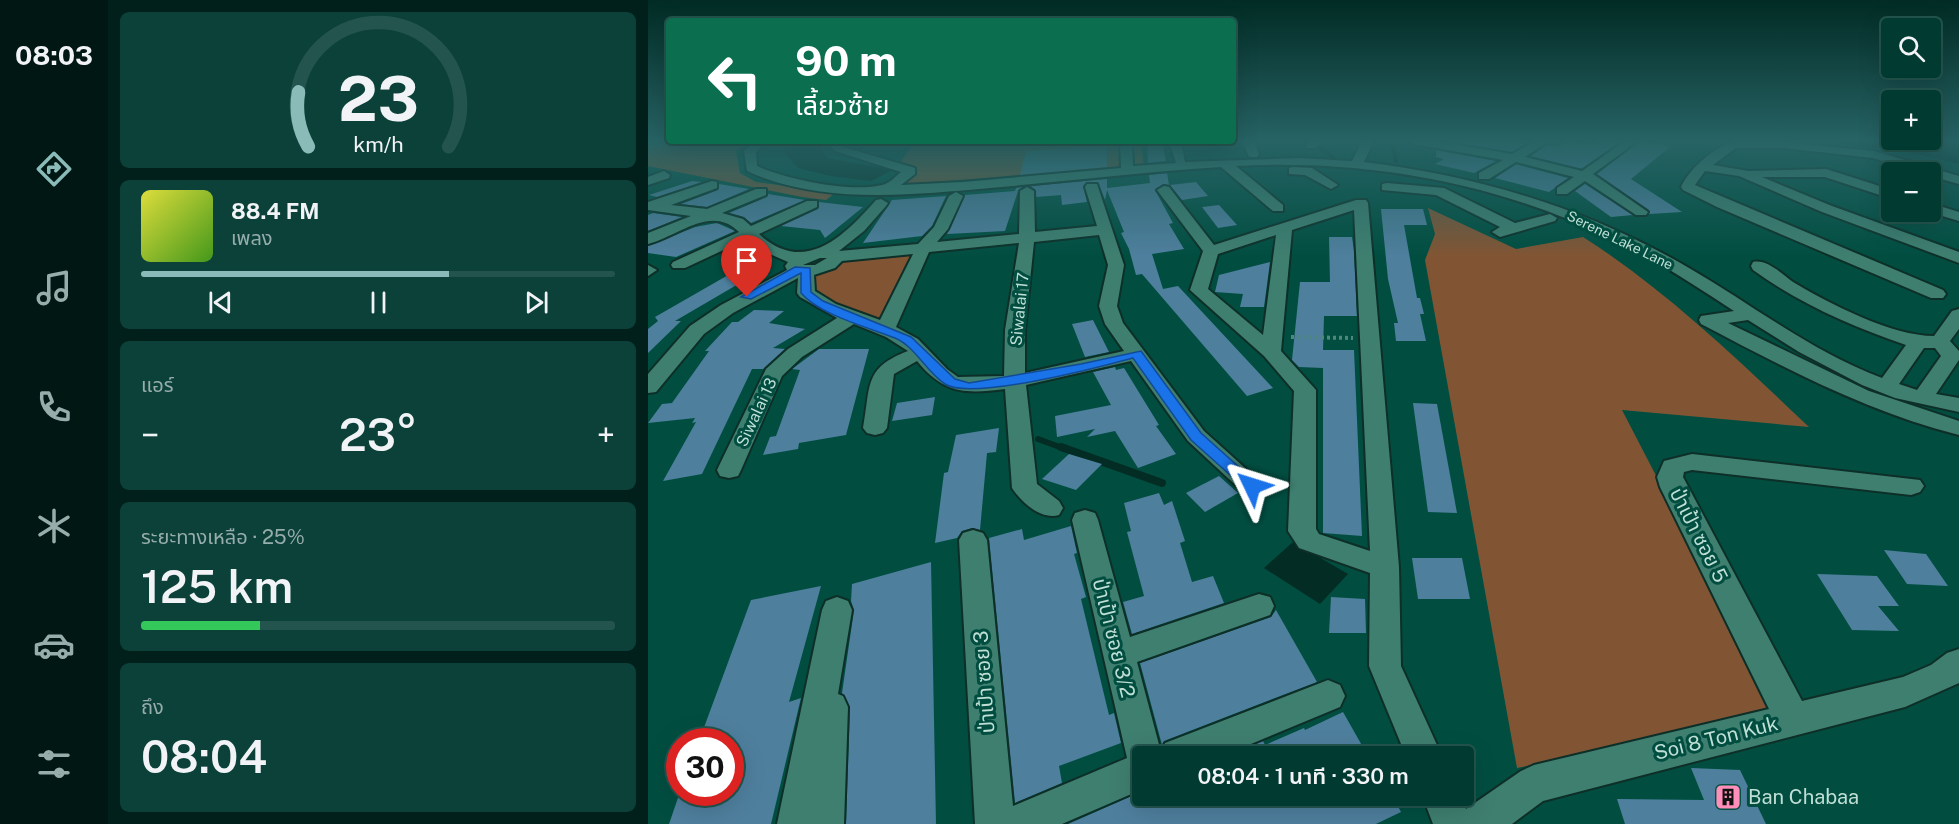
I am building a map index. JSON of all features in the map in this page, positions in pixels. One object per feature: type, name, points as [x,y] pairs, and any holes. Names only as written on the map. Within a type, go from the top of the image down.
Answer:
[{"type":"street","name":"Serene Lake Lane","points":[[786,179],[882,194],[1048,179]]},
{"type":"street","points":[[832,255],[859,228],[895,179]]},
{"type":"street","points":[[1242,179],[1278,208]]},
{"type":"street","points":[[1322,179],[1331,185]]},
{"type":"street","points":[[1431,190],[1439,179]]},
{"type":"street","name":"Serene Lake Lane","points":[[1455,179],[1512,194],[1581,218],[1653,253],[1834,363],[1887,386],[1959,405]]},
{"type":"street","points":[[1562,191],[1581,179]]},
{"type":"street","points":[[1592,179],[1641,212]]},
{"type":"street","points":[[1691,179],[1688,187],[1722,204],[1937,294]]},
{"type":"street","points":[[1757,179],[1827,209],[1959,258]]},
{"type":"street","points":[[1845,179],[1881,191]]},
{"type":"street","points":[[650,207],[712,184]]},
{"type":"street","points":[[1092,187],[1116,265],[1108,306],[1114,324],[1196,436],[1252,486]]},
{"type":"street","points":[[1387,188],[1431,190],[1513,228]]},
{"type":"street","points":[[1164,190],[1211,251]]},
{"type":"street","name":"Siwalai 17","points":[[1027,191],[1027,238],[1015,330],[1015,380],[1025,488],[1050,508]]},
{"type":"street","points":[[648,239],[761,192]]},
{"type":"street","points":[[885,329],[924,247],[941,229],[956,196]]},
{"type":"street","points":[[1460,202],[1486,196]]},
{"type":"street","points":[[1211,251],[1361,202],[1385,567],[1385,666],[1420,746]]},
{"type":"street","points":[[679,266],[812,204]]},
{"type":"street","points":[[650,207],[709,214],[738,222],[762,245],[801,266]]},
{"type":"street","points":[[1941,211],[1959,217]]},
{"type":"street","points":[[1490,234],[1550,218]]},
{"type":"street","points":[[1272,344],[1285,227]]},
{"type":"street","points":[[648,387],[697,330],[727,309],[801,266],[832,255],[1105,230]]},
{"type":"street","points":[[1211,251],[1199,290],[1272,344],[1305,390],[1302,531],[1309,541],[1385,567]]},
{"type":"street","points":[[801,266],[806,293],[819,304],[907,339],[950,382],[969,387],[1082,368],[1136,354]]},
{"type":"street","points":[[1759,266],[1787,288],[1875,328],[1918,342],[1940,342],[1952,355],[1923,397]]},
{"type":"street","points":[[1753,314],[1708,320],[1832,383],[1892,408],[1959,428]]},
{"type":"street","points":[[1940,342],[1959,315]]},
{"type":"street","name":"Siwalai 13","points":[[729,470],[773,373],[795,353],[850,318]]},
{"type":"street","points":[[1887,386],[1918,342]]},
{"type":"street","points":[[875,428],[884,372],[897,362],[921,353]]},
{"type":"street","name":"ป่าเป้า ซอย 5","points":[[1792,718],[1673,487],[1670,477],[1673,467],[1692,462],[1911,486]]},
{"type":"street","name":"ป่าเป้า ซอย 3/2","points":[[1085,520],[1141,746]]},
{"type":"street","name":"ป่าเป้า ซอย 3","points":[[973,540],[995,824]]},
{"type":"street","points":[[1117,655],[1259,606]]},
{"type":"street","points":[[797,824],[837,610],[824,824]]},
{"type":"street","name":"Soi 8 Ton Kuk","points":[[1479,824],[1534,784],[1792,718],[1905,692],[1943,676],[1959,663]]},
{"type":"street","points":[[1203,746],[1328,696]]},
{"type":"street","points":[[1016,824],[1132,775]]},
{"type":"street","points":[[1446,806],[1453,824]]},
{"type":"path","points":[[1272,344],[1370,338]]},
{"type":"shaded area","points":[[715,179],[751,179],[835,193],[826,200]]},
{"type":"shaded area","points":[[907,179],[967,179],[902,184]]},
{"type":"shaded area","points":[[1428,208],[1516,249],[1583,237],[1672,302],[1809,427],[1622,410],[1780,715],[1517,768],[1425,260],[1435,234]]},
{"type":"shaded area","points":[[914,251],[880,321],[828,300],[815,290],[815,273],[845,259]]},
{"type":"water","points":[[1293,542],[1348,574],[1320,604],[1264,568]]},
{"type":"building","points":[[1102,179],[1107,179],[1107,188],[1150,183],[1150,179],[1168,179],[1169,185],[1163,184],[1155,190],[1173,223],[1169,224],[1184,249],[1152,254],[1163,289],[1178,286],[1273,388],[1247,396],[1142,274],[1136,275],[1129,249],[1121,233],[1124,232],[1107,190],[1105,200],[1098,182],[1087,182],[1083,186],[1087,202],[1062,205],[1061,195],[1036,197],[1036,191],[1031,186]]},
{"type":"building","points":[[1501,179],[1566,179],[1549,192]]},
{"type":"building","points":[[1605,179],[1632,179],[1682,212],[1649,214],[1649,210]]},
{"type":"building","points":[[692,181],[702,182],[657,197],[649,195]]},
{"type":"building","points":[[1196,182],[1208,196],[1182,200],[1170,185]]},
{"type":"building","points":[[719,184],[749,189],[707,207],[681,204],[718,190]]},
{"type":"building","points":[[1585,184],[1633,215],[1611,217],[1575,191]]},
{"type":"building","points":[[1022,187],[1018,191],[1005,231],[947,234],[965,195],[1015,191],[1016,188]]},
{"type":"building","points":[[768,194],[805,200],[751,223],[744,217],[729,213],[767,197]]},
{"type":"building","points":[[946,196],[932,226],[922,236],[863,243],[892,200]]},
{"type":"building","points":[[819,202],[863,207],[825,238],[820,230],[781,226],[818,209]]},
{"type":"building","points":[[1219,205],[1237,225],[1218,228],[1202,207]]},
{"type":"building","points":[[1381,209],[1423,209],[1427,225],[1404,225],[1417,298],[1420,298],[1424,314],[1420,314],[1426,341],[1396,341],[1394,323],[1398,323],[1388,279]]},
{"type":"building","points":[[653,213],[682,217],[648,231],[648,215]]},
{"type":"building","points":[[717,223],[735,231],[676,257],[648,253],[648,246],[695,227]]},
{"type":"building","points":[[1329,237],[1352,237],[1354,251],[1357,316],[1324,316],[1323,350],[1354,350],[1362,536],[1323,533],[1323,368],[1299,367],[1292,360],[1300,282],[1330,282]]},
{"type":"building","points":[[765,254],[771,265],[675,321],[681,321],[648,353],[648,329],[658,321],[655,317]]},
{"type":"building","points":[[1270,262],[1264,307],[1240,307],[1243,294],[1215,292],[1219,275]]},
{"type":"building","points":[[754,310],[784,311],[769,323],[805,329],[773,348],[785,349],[763,369],[752,369],[702,474],[663,481],[696,422],[692,423],[695,418],[648,423],[662,404],[672,403],[709,351],[705,351],[732,322],[738,322]]},
{"type":"building","points":[[1093,320],[1109,352],[1085,357],[1072,324]]},
{"type":"building","points":[[819,349],[869,349],[846,435],[799,443],[798,449],[763,455],[770,437],[776,436],[800,370],[792,369]]},
{"type":"building","points":[[1115,367],[1116,370],[1124,368],[1159,425],[1156,426],[1176,454],[1138,468],[1115,431],[1087,437],[1095,429],[1057,437],[1055,416],[1111,405],[1093,372]]},
{"type":"building","points":[[935,397],[932,415],[892,421],[897,403]]},
{"type":"building","points":[[1413,403],[1437,404],[1457,513],[1428,512]]},
{"type":"building","points":[[999,428],[996,452],[987,453],[980,530],[972,528],[962,531],[957,538],[935,543],[944,473],[948,472],[956,435]]},
{"type":"building","points":[[1069,454],[1102,464],[1076,490],[1042,479]]},
{"type":"building","points":[[1219,476],[1238,493],[1205,512],[1186,493]]},
{"type":"building","points":[[1159,493],[1164,505],[1172,501],[1185,541],[1180,543],[1192,582],[1213,576],[1224,603],[1132,634],[1123,602],[1144,596],[1127,532],[1131,531],[1124,503]]},
{"type":"building","points":[[1071,526],[1077,553],[1074,554],[1086,597],[1081,599],[1109,715],[1114,713],[1121,743],[1059,766],[1062,783],[1015,803],[989,538],[1022,529],[1024,540]]},
{"type":"building","points":[[1884,550],[1926,554],[1948,586],[1907,584]]},
{"type":"building","points":[[1412,558],[1462,558],[1470,599],[1418,599]]},
{"type":"building","points":[[931,562],[936,824],[846,824],[850,707],[842,693],[854,610],[851,601],[852,584]]},
{"type":"building","points":[[1817,574],[1877,576],[1899,606],[1878,606],[1899,631],[1852,630]]},
{"type":"building","points":[[821,586],[789,702],[801,698],[771,824],[669,824],[675,806],[744,806],[744,728],[704,728],[751,600]]},
{"type":"building","points":[[1331,597],[1365,599],[1366,633],[1329,633]]},
{"type":"building","points":[[1276,610],[1317,682],[1164,741],[1162,745],[1140,663],[1271,617]]},
{"type":"building","points":[[1343,712],[1362,746],[1251,746],[1263,741],[1265,745],[1304,728],[1305,730]]},
{"type":"building","points":[[1691,768],[1740,770],[1766,824],[1625,824],[1617,799],[1704,800]]},
{"type":"building","points":[[1132,796],[1132,806],[1398,806],[1401,812],[1376,824],[1068,824]]},
{"type":"waterway","points":[[1038,439],[1065,449]]},
{"type":"waterway","points":[[1061,447],[1162,483]]},
{"type":"place","name":"Ban Chabaa","points":[[1728,797]]},
{"type":"route","points":[[747,297],[799,270],[806,270],[806,293],[819,304],[907,339],[950,382],[969,387],[1082,368],[1136,354],[1196,436],[1252,486]]}]
